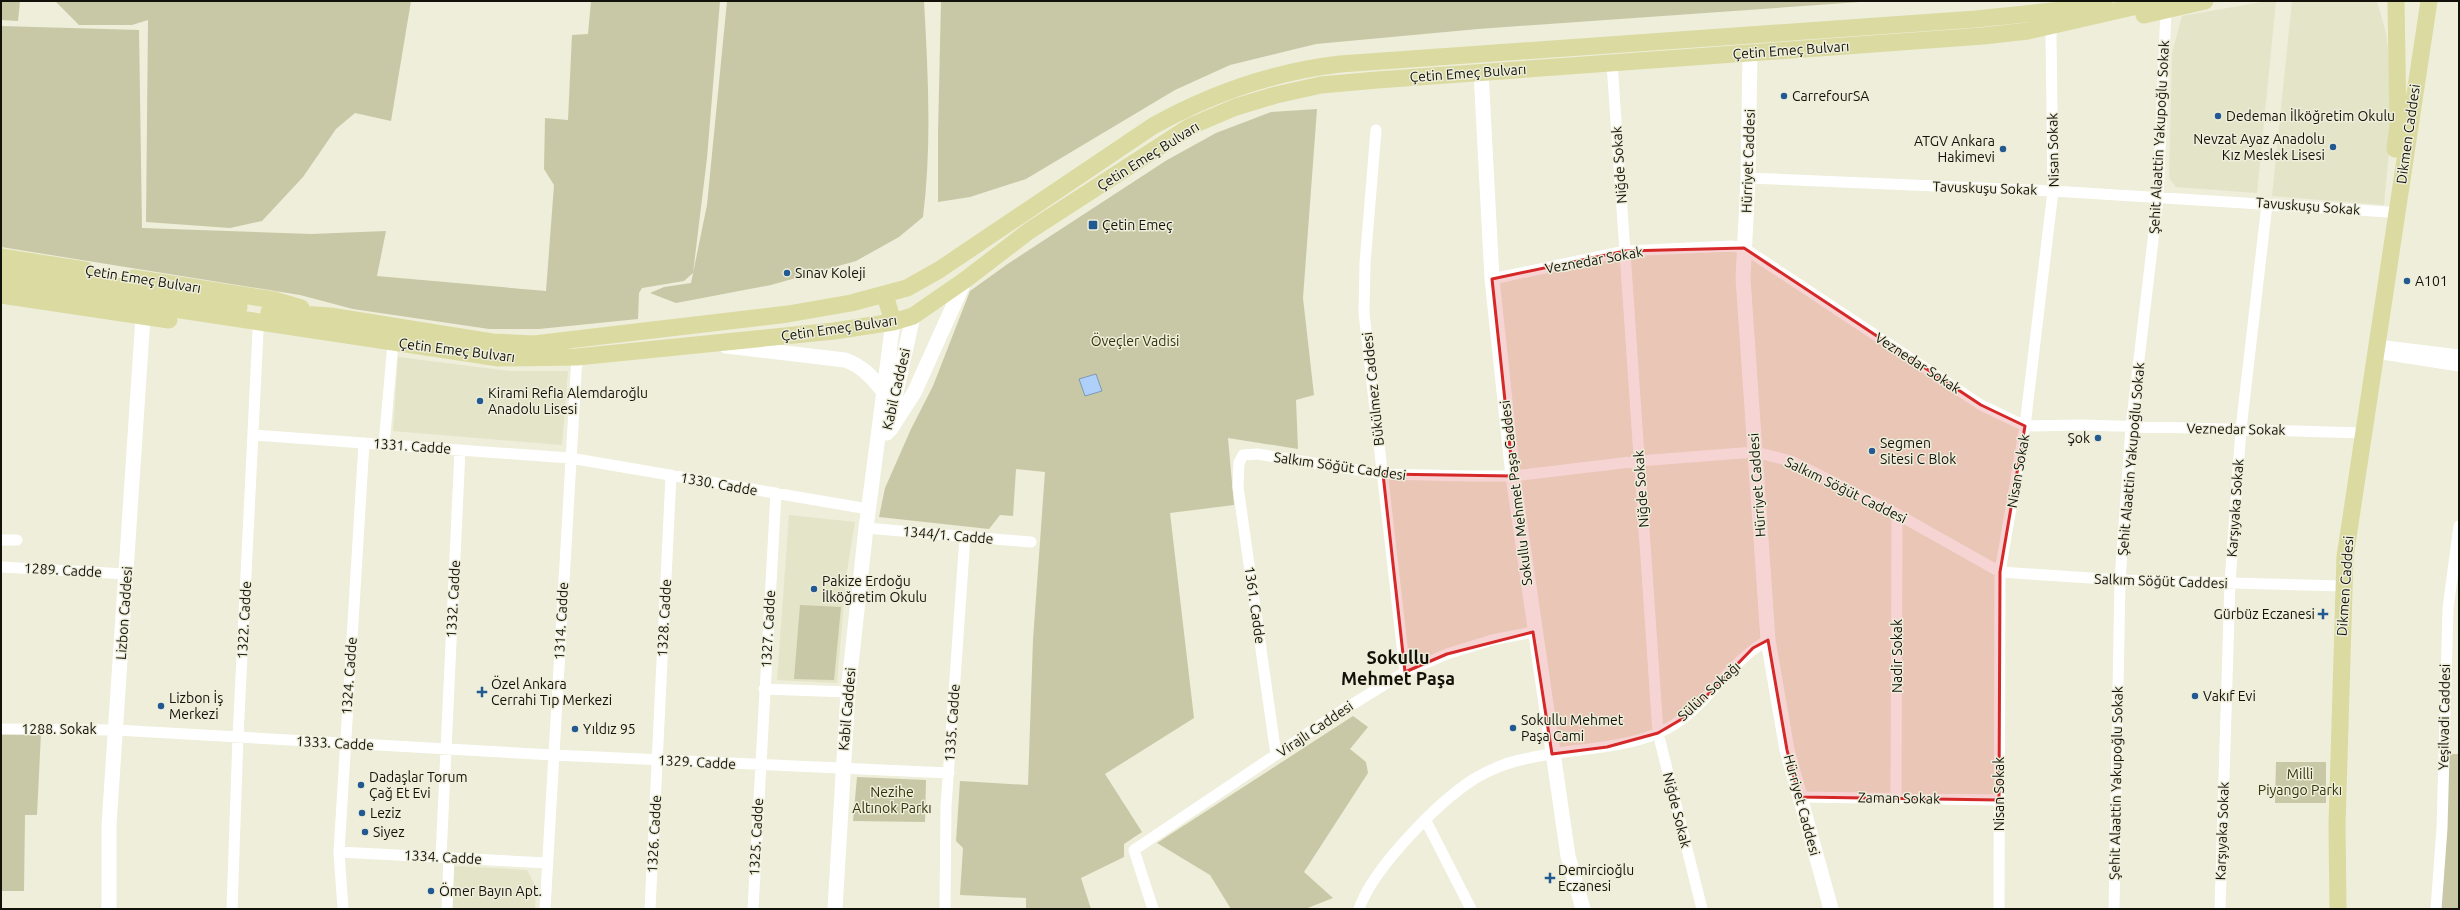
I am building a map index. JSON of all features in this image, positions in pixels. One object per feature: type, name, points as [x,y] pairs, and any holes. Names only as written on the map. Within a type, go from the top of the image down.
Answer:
[{"type":"main road","name":"Çetin Emeç Bulvarı","points":[[2014,16],[2065,1]]},
{"type":"main road","name":"Çetin Emeç Bulvarı","points":[[1,283],[329,324],[492,342],[534,344],[788,314],[885,295],[907,288],[939,270],[1153,126],[1188,106],[1224,91],[1260,79],[1305,68],[2014,16],[2062,10],[2104,1]]},
{"type":"main road","name":"Çetin Emeç Bulvarı","points":[[1,270],[122,287],[284,314],[329,324],[393,343],[499,358],[577,357],[834,331],[893,322],[913,316],[965,280],[1029,231],[1132,163],[1192,126],[1236,107],[1276,95],[1322,85],[1481,72],[1983,36],[2028,31],[2162,6],[2205,1]]},
{"type":"main road","name":"Dikmen Caddesi","points":[[2338,909],[2337,825],[2343,586],[2349,530],[2377,349],[2388,266],[2393,212],[2398,126],[2396,1]]},
{"type":"main road","name":"Dikmen Caddesi","points":[[2393,212],[2429,1]]},
{"type":"main road","name":"Çetin Emeç Bulvarı","points":[[2028,31],[2051,34],[2162,6]]},
{"type":"main road","name":"Hürriyet Caddesi","points":[[1750,53],[1748,178],[1743,278],[1768,640],[1787,750],[1831,909]]},
{"type":"main road","points":[[1481,54],[1481,72]]},
{"type":"main road","name":"Sokullu Mehmet Paşa Caddesi","points":[[1481,72],[1492,278],[1513,476],[1534,632],[1568,856],[1583,909]]},
{"type":"main road","name":"Çetin Emeç Bulvarı","points":[[1,257],[274,300],[329,324]]},
{"type":"main road","points":[[886,436],[914,393],[965,280]]},
{"type":"main road","points":[[907,288],[913,316]]},
{"type":"main road","name":"Çetin Emeç Bulvarı","points":[[1,295],[142,317],[258,331],[329,324]]},
{"type":"main road","points":[[885,295],[893,322]]},
{"type":"main road","name":"Kabil Caddesi","points":[[868,510],[913,316]]},
{"type":"main road","name":"Lizbon Caddesi","points":[[110,909],[109,825],[142,317]]},
{"type":"main road","name":"Kabil Caddesi","points":[[835,909],[842,768],[848,692],[868,510],[893,322]]},
{"type":"main road","points":[[704,344],[845,360],[855,363],[870,374],[883,391]]},
{"type":"street","name":"Şehit Alaattin Yakupoğlu Sokak","points":[[2114,909],[2120,580],[2132,426],[2158,198],[2162,6]]},
{"type":"street","name":"Nisan Sokak","points":[[1999,909],[2000,572],[2025,426],[2053,191],[2051,34]]},
{"type":"street","name":"Niğde Sokak","points":[[1612,63],[1658,733],[1702,909]]},
{"type":"street","name":"Bükülmez Caddesi","points":[[1376,130],[1365,263],[1364,313],[1405,672]]},
{"type":"street","name":"Tavuskuşu Sokak","points":[[1748,178],[2053,191],[2393,212]]},
{"type":"street","name":"Karşıyaka Sokak","points":[[2220,909],[2230,583],[2241,429],[2267,204]]},
{"type":"street","name":"Veznedar Sokak","points":[[1492,278],[1625,251],[1731,246],[1744,248],[1981,405],[2025,426],[2132,426],[2364,433]]},
{"type":"street","name":"1322. Cadde","points":[[232,909],[238,737],[258,331]]},
{"type":"street","points":[[384,444],[393,343]]},
{"type":"street","points":[[2377,349],[2459,355]]},
{"type":"street","points":[[2377,349],[2459,366]]},
{"type":"street","name":"1314. Cadde","points":[[545,909],[577,357]]},
{"type":"street","name":"1331. Cadde","points":[[253,435],[570,458]]},
{"type":"street","name":"1324. Cadde","points":[[343,909],[339,852],[344,743],[364,443]]},
{"type":"street","name":"1332. Cadde","points":[[447,909],[445,857],[445,749],[460,450]]},
{"type":"street","name":"Salkım Söğüt Caddesi","points":[[1243,456],[1257,454],[1383,474],[1513,476],[1639,461],[1755,452],[1791,461],[1897,514],[2000,572],[2120,580],[2343,586]]},
{"type":"street","name":"1361. Cadde","points":[[1243,456],[1239,462],[1238,487],[1276,755]]},
{"type":"street","name":"1330. Cadde","points":[[570,458],[868,510]]},
{"type":"street","name":"1328. Cadde","points":[[658,760],[671,475]]},
{"type":"street","name":"1327. Cadde","points":[[760,764],[776,494]]},
{"type":"street","name":"Nadir Sokak","points":[[1896,798],[1897,514]]},
{"type":"street","name":"Yeşilvadi Caddesi","points":[[2436,909],[2442,828],[2448,608],[2459,526]]},
{"type":"street","name":"1344/1. Cadde","points":[[866,528],[1031,542]]},
{"type":"street","name":"1335. Cadde","points":[[945,909],[945,819],[965,537]]},
{"type":"street","points":[[1,540],[17,540]]},
{"type":"street","name":"1289. Cadde","points":[[1,566],[126,574]]},
{"type":"street","name":"Virajlı Caddesi","points":[[1153,909],[1134,850],[1276,755],[1405,672],[1447,654],[1492,640],[1534,632]]},
{"type":"street","name":"Sülün Sokağı","points":[[1359,909],[1368,889],[1389,860],[1426,821],[1475,779],[1504,765],[1524,758],[1607,746],[1658,733],[1687,716],[1753,648],[1768,640]]},
{"type":"street","points":[[764,689],[848,692]]},
{"type":"street","name":"1288. Sokak","points":[[1,729],[116,730]]},
{"type":"street","name":"1333. Cadde","points":[[116,730],[553,755]]},
{"type":"street","name":"1329. Cadde","points":[[553,755],[948,773]]},
{"type":"street","name":"1326. Cadde","points":[[650,909],[658,760]]},
{"type":"street","name":"1325. Cadde","points":[[753,909],[760,764]]},
{"type":"street","name":"Zaman Sokak","points":[[1799,797],[1999,800]]},
{"type":"street","points":[[1426,821],[1471,909]]},
{"type":"street","name":"1334. Cadde","points":[[339,852],[547,863]]},
{"type":"highlighted area","points":[[1744,248],[1981,405],[2025,426],[2000,572],[1999,800],[1799,797],[1787,750],[1768,640],[1753,648],[1687,716],[1658,733],[1607,747],[1552,754],[1533,632],[1447,654],[1405,672],[1383,474],[1513,476],[1492,279],[1625,251]]},
{"type":"shaded area","name":"Dedeman İlköğretim Okulu","points":[[2267,1],[2276,1],[2257,193],[2176,187],[2169,178],[2172,53],[2182,16]]},
{"type":"shaded area","name":"Nevzat Ayaz Anadolu Kız Meslek Lisesi","points":[[2292,1],[2377,1],[2386,33],[2394,98],[2384,205],[2272,196]]},
{"type":"shaded area","name":"Kirami Refia Alemdaroğlu Anadolu Lisesi","points":[[398,357],[509,371],[568,371],[562,445],[393,431]]},
{"type":"shaded area","name":"Pakize Erdoğu İlköğretim Okulu","points":[[789,515],[855,522],[846,577],[837,683],[777,680]]},
{"type":"shaded area","points":[[454,866],[527,870],[536,887],[535,909],[452,909]]},
{"type":"green space","points":[[1,1],[20,1],[18,21],[1,20]]},
{"type":"green space","points":[[55,1],[411,1],[391,121],[355,113],[336,129],[303,177],[262,221],[230,228],[146,222],[148,20],[132,25],[79,25]]},
{"type":"green space","points":[[591,1],[720,1],[707,158],[693,273],[684,281],[642,288],[639,293],[638,319],[539,329],[489,329],[353,309],[300,295],[1,247],[1,26],[139,30],[142,228],[311,234],[386,231],[377,276],[546,291],[554,185],[544,169],[545,118],[568,120],[572,35],[588,34]]},
{"type":"green space","points":[[727,1],[924,1],[928,82],[928,163],[923,217],[899,237],[856,261],[771,285],[676,303],[650,293],[664,287],[691,283],[707,205]]},
{"type":"green space","points":[[941,1],[1874,1],[1478,29],[1316,44],[1230,65],[1175,90],[1026,179],[970,197],[938,202]]},
{"type":"green space","name":"Öveçler Vadisi","points":[[1317,109],[1303,298],[1314,395],[1296,400],[1298,449],[1228,438],[1234,505],[1170,513],[1194,718],[1105,774],[1142,832],[1124,844],[1124,857],[1081,878],[1091,909],[1026,909],[1026,898],[960,895],[963,848],[956,841],[960,781],[1028,785],[1033,640],[1045,472],[1016,469],[1013,516],[1000,515],[989,529],[879,517],[885,488],[911,429],[933,386],[970,291],[1009,263],[1167,160],[1216,133],[1271,112]]},
{"type":"green space","points":[[800,605],[841,607],[834,680],[794,679]]},
{"type":"green space","points":[[1353,716],[1368,727],[1350,749],[1366,762],[1368,773],[1304,872],[1333,898],[1305,909],[1231,909],[1210,875],[1157,843]]},
{"type":"green space","points":[[1,733],[41,733],[37,815],[25,815],[24,891],[1,891]]},
{"type":"green space","points":[[2443,754],[2459,754],[2459,909],[2436,909]]},
{"type":"green space","name":"Milli Piyango Parkı","points":[[2276,762],[2326,762],[2326,803],[2275,803]]},
{"type":"green space","name":"Nezihe Altınok Parkı","points":[[857,777],[926,780],[925,822],[853,821]]},
{"type":"water","points":[[1096,374],[1102,391],[1085,396],[1079,379]]},
{"type":"place","name":"CarrefourSA","points":[[1784,96]]},
{"type":"place","name":"Dedeman İlköğretim Okulu","points":[[2218,116]]},
{"type":"place","name":"Nevzat Ayaz Anadolu Kız Meslek Lisesi","points":[[2333,147]]},
{"type":"place","name":"ATGV Ankara Hakimevi","points":[[2003,149]]},
{"type":"place","name":"Çetin Emeç","points":[[1093,225]]},
{"type":"place","name":"Sınav Koleji","points":[[787,273]]},
{"type":"place","name":"A101","points":[[2407,281]]},
{"type":"place","name":"Kirami Refia Alemdaroğlu Anadolu Lisesi","points":[[480,401]]},
{"type":"place","name":"Şok","points":[[2098,438]]},
{"type":"place","name":"Segmen Sitesi C Blok","points":[[1872,451]]},
{"type":"place","name":"Pakize Erdoğu İlköğretim Okulu","points":[[814,589]]},
{"type":"place","name":"Gürbüz Eczanesi","points":[[2323,614]]},
{"type":"place","name":"Özel Ankara Cerrahi Tıp Merkezi","points":[[482,692]]},
{"type":"place","name":"Vakıf Evi","points":[[2195,696]]},
{"type":"place","name":"Lizbon İş Merkezi","points":[[161,706]]},
{"type":"place","name":"Sokullu Mehmet Paşa Cami","points":[[1513,728]]},
{"type":"place","name":"Yıldız 95","points":[[575,729]]},
{"type":"place","name":"Dadaşlar Torum Çağ Et Evi","points":[[361,785]]},
{"type":"place","name":"Leziz","points":[[362,813]]},
{"type":"place","name":"Siyez","points":[[365,832]]},
{"type":"place","name":"Demircioğlu Eczanesi","points":[[1550,878]]},
{"type":"place","name":"Ömer Bayın Apt.","points":[[431,891]]},
{"type":"district","name":"Sokullu Mehmet Paşa","points":[[1398,668]]}]
